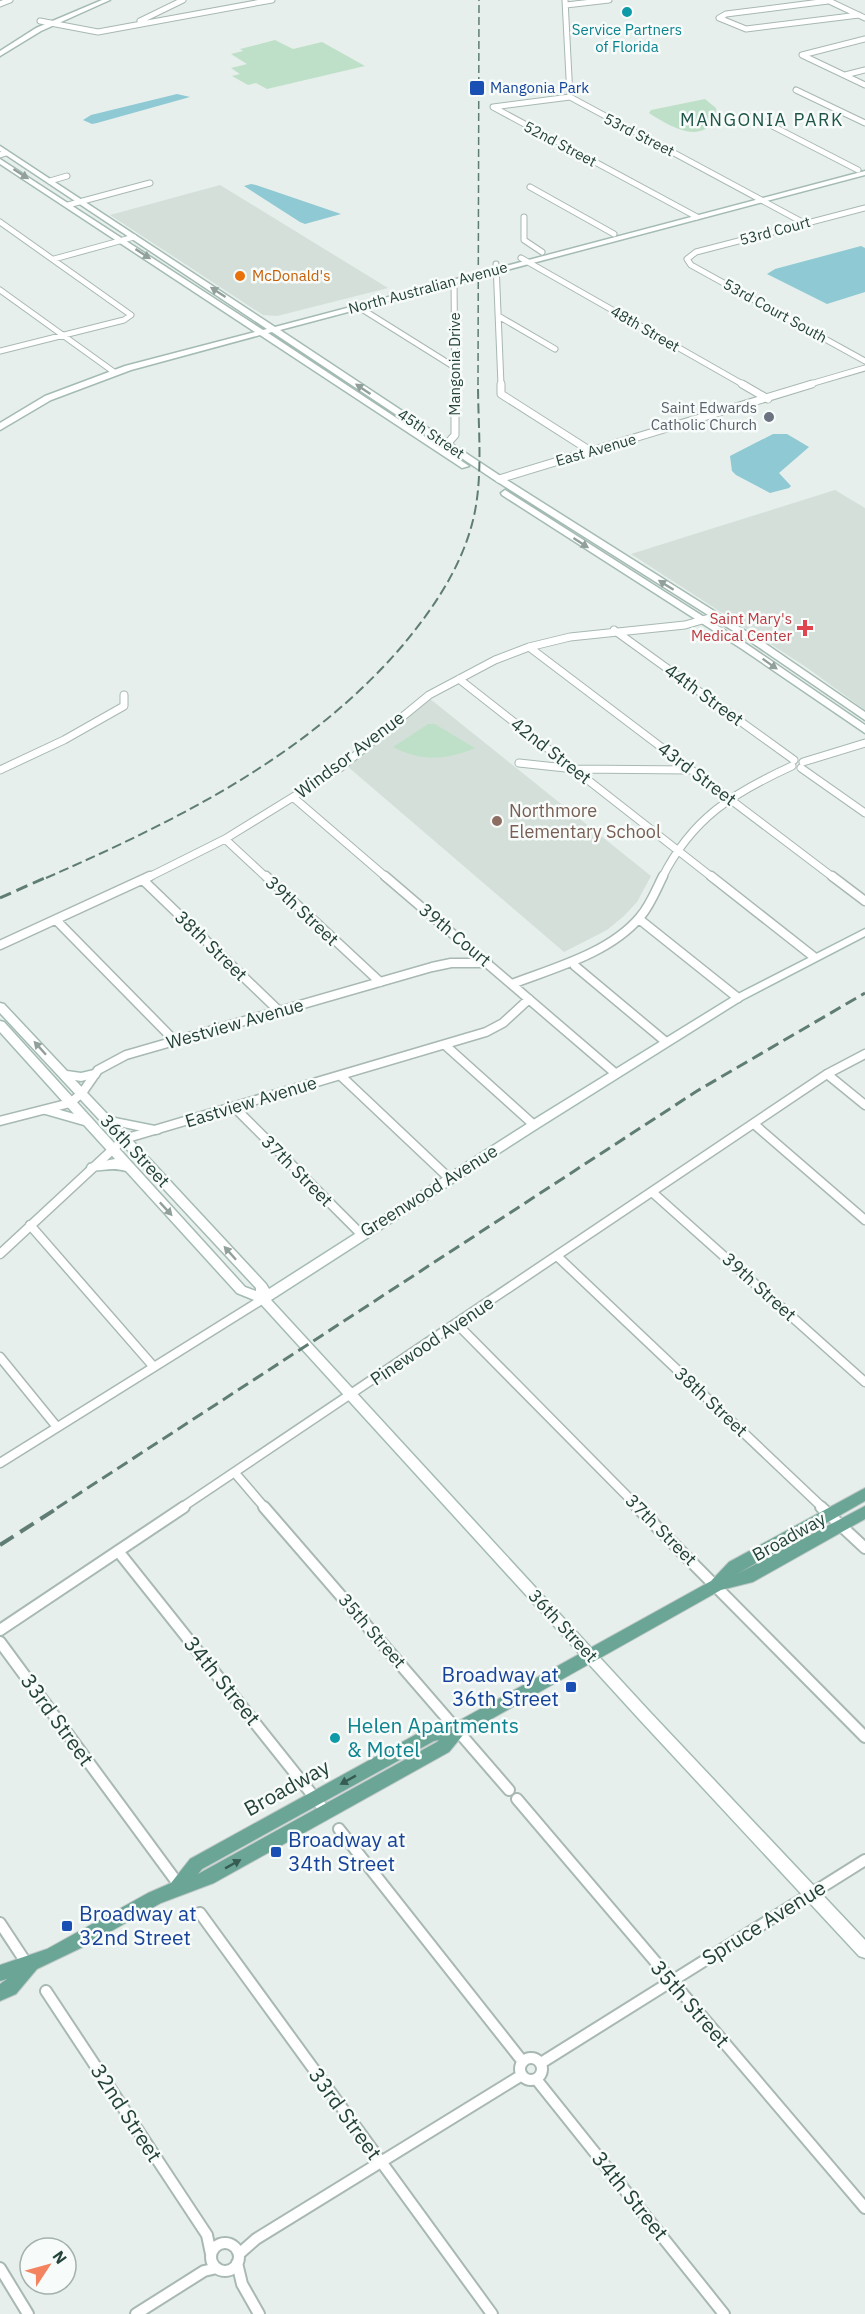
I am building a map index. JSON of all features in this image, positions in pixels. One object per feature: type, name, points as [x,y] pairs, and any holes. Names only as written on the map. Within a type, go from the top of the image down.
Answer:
[{"type":"main road","points":[[0,44],[40,21],[92,0]]},
{"type":"main road","points":[[0,54],[50,23],[107,0]]},
{"type":"main road","name":"45th Street","points":[[2,152],[134,237],[264,328],[616,566],[704,620],[865,730]]},
{"type":"main road","name":"45th Street","points":[[0,160],[122,240],[716,616],[865,717]]},
{"type":"main road","name":"North Australian Avenue","points":[[0,418],[62,384],[111,369],[863,170]]},
{"type":"main road","name":"North Australian Avenue","points":[[525,260],[542,252],[593,242],[614,234],[694,215]]},
{"type":"main road","name":"North Australian Avenue","points":[[264,328],[454,281],[497,267]]},
{"type":"main road","name":"North Australian Avenue","points":[[0,427],[48,398],[111,369]]},
{"type":"main road","name":"Greenwood Avenue","points":[[263,1299],[449,1178],[738,998],[865,932]]},
{"type":"main road","name":"36th Street","points":[[0,1006],[262,1287],[263,1299]]},
{"type":"main road","name":"36th Street","points":[[0,1025],[241,1290],[263,1299],[865,1951]]},
{"type":"main road","points":[[64,1074],[81,1077],[94,1074]]},
{"type":"main road","points":[[46,1110],[86,1121]]},
{"type":"main road","points":[[105,1119],[156,1130]]},
{"type":"main road","points":[[93,1167],[114,1163],[128,1167]]},
{"type":"main road","name":"Broadway","points":[[717,1585],[735,1566],[865,1494]]},
{"type":"main road","name":"Broadway","points":[[0,1973],[29,1967],[179,1885],[208,1878],[321,1805],[442,1747],[457,1730],[717,1585],[747,1578],[865,1512]]},
{"type":"main road","name":"Broadway","points":[[0,1993],[10,1988],[29,1967]]},
{"type":"street","points":[[0,4],[10,0]]},
{"type":"street","points":[[126,27],[183,0]]},
{"type":"street","points":[[40,21],[90,32],[272,0]]},
{"type":"street","points":[[570,97],[566,3],[609,0]]},
{"type":"street","points":[[859,15],[746,29],[736,27],[719,18],[726,14],[827,0],[859,15],[865,18]]},
{"type":"street","points":[[865,39],[802,55],[865,85]]},
{"type":"street","points":[[845,75],[865,70]]},
{"type":"street","points":[[796,90],[865,123]]},
{"type":"street","name":"53rd Street","points":[[570,97],[808,222]]},
{"type":"street","name":"52nd Street","points":[[570,97],[493,107],[694,215]]},
{"type":"street","points":[[753,116],[863,170]]},
{"type":"street","points":[[50,181],[67,176]]},
{"type":"street","points":[[68,205],[150,183]]},
{"type":"street","points":[[530,188],[614,234]]},
{"type":"street","name":"53rd Court","points":[[687,259],[696,252],[865,208]]},
{"type":"street","points":[[524,217],[524,240],[542,252]]},
{"type":"street","points":[[0,222],[130,313],[130,317],[124,320],[0,351]]},
{"type":"street","points":[[54,259],[134,237]]},
{"type":"street","name":"53rd Court South","points":[[687,259],[691,265],[865,361]]},
{"type":"street","name":"48th Street","points":[[525,260],[768,399]]},
{"type":"street","points":[[497,267],[501,317],[501,394],[592,452]]},
{"type":"street","name":"Mangonia Drive","points":[[447,444],[455,435],[454,281]]},
{"type":"street","points":[[0,290],[111,369]]},
{"type":"street","points":[[357,306],[456,368]]},
{"type":"street","points":[[501,317],[555,349]]},
{"type":"street","name":"East Avenue","points":[[499,479],[865,368]]},
{"type":"street","name":"Windsor Avenue","points":[[0,945],[143,880],[225,839],[294,798],[360,752],[429,695],[495,660],[529,647],[614,630],[685,624],[716,616]]},
{"type":"street","name":"44th Street","points":[[614,630],[793,763]]},
{"type":"street","name":"43rd Street","points":[[529,647],[865,901]]},
{"type":"street","name":"42nd Street","points":[[459,679],[814,957]]},
{"type":"street","points":[[0,770],[64,740],[124,706],[124,695]]},
{"type":"street","points":[[802,765],[865,743]]},
{"type":"street","points":[[519,763],[575,769],[691,770]]},
{"type":"street","points":[[512,984],[596,948],[639,919],[677,849],[695,826],[729,798],[793,763],[802,765],[865,813]]},
{"type":"street","name":"39th Court","points":[[294,798],[615,1073]]},
{"type":"street","name":"39th Street","points":[[225,839],[380,982]]},
{"type":"street","name":"38th Street","points":[[143,880],[279,1011]]},
{"type":"street","points":[[639,919],[738,998]]},
{"type":"street","points":[[56,920],[174,1041]]},
{"type":"street","name":"Westview Avenue","points":[[0,1121],[69,1103],[82,1094],[94,1074],[113,1060],[451,963],[488,963]]},
{"type":"street","points":[[575,966],[666,1042]]},
{"type":"street","name":"Eastview Avenue","points":[[0,1254],[111,1148],[124,1139],[341,1076],[499,1026],[530,999]]},
{"type":"street","points":[[445,1044],[534,1125]]},
{"type":"street","name":"Pinewood Avenue","points":[[0,1630],[827,1074],[865,1054]]},
{"type":"street","points":[[827,1074],[865,1106]]},
{"type":"street","points":[[341,1076],[449,1178]]},
{"type":"street","name":"37th Street","points":[[234,1107],[361,1234]]},
{"type":"street","points":[[754,1124],[865,1220]]},
{"type":"street","name":"39th Street","points":[[652,1192],[865,1382]]},
{"type":"street","points":[[30,1225],[153,1366]]},
{"type":"street","name":"38th Street","points":[[557,1256],[865,1548]]},
{"type":"street","name":"Greenwood Avenue","points":[[0,1463],[263,1299]]},
{"type":"street","name":"37th Street","points":[[457,1324],[865,1737]]},
{"type":"street","points":[[0,1357],[57,1427]]},
{"type":"street","name":"35th Street","points":[[235,1473],[865,2208]]},
{"type":"street","name":"34th Street","points":[[118,1551],[321,1805]]},
{"type":"street","name":"33rd Street","points":[[0,1642],[179,1885]]},
{"type":"street","points":[[339,1829],[523,2062]]},
{"type":"street","name":"Spruce Avenue","points":[[541,2063],[865,1860]]},
{"type":"street","name":"33rd Street","points":[[200,1913],[492,2314]]},
{"type":"street","points":[[0,1923],[29,1967]]},
{"type":"street","name":"32nd Street","points":[[46,1991],[207,2235],[216,2263]]},
{"type":"street","points":[[532,2059],[541,2063],[543,2072],[536,2079],[528,2079],[522,2075],[519,2068],[523,2062],[532,2059]]},
{"type":"street","points":[[136,2314],[522,2075]]},
{"type":"street","name":"34th Street","points":[[536,2079],[723,2314]]},
{"type":"street","points":[[207,2235],[234,2252],[242,2284],[259,2314]]},
{"type":"street","points":[[216,2263],[216,2247],[234,2252]]},
{"type":"street","points":[[216,2263],[242,2284]]},
{"type":"street","points":[[0,2268],[28,2314]]},
{"type":"shaded area","points":[[220,185],[388,288],[277,316],[263,315],[110,215]]},
{"type":"shaded area","name":"Saint Mary's Medical Center","points":[[835,490],[865,508],[865,710],[806,667],[631,554]]},
{"type":"shaded area","name":"Northmore Elementary School","points":[[429,698],[651,876],[637,902],[624,916],[607,930],[564,952],[347,766]]},
{"type":"green space","points":[[275,40],[293,49],[322,42],[365,66],[267,89],[256,83],[248,85],[232,76],[240,74],[231,68],[247,64],[231,54],[243,51],[240,49]]},
{"type":"green space","points":[[705,99],[716,108],[717,117],[710,126],[694,132],[675,128],[649,113],[651,110]]},
{"type":"green space","points":[[428,724],[435,724],[475,748],[455,755],[434,758],[413,755],[393,747]]},
{"type":"water","points":[[177,94],[190,97],[97,123],[92,124],[83,120],[91,115]]},
{"type":"water","points":[[251,184],[341,214],[305,224],[244,186]]},
{"type":"water","points":[[861,246],[865,248],[865,292],[827,304],[767,274],[775,269]]},
{"type":"water","points":[[773,434],[787,434],[809,447],[779,473],[791,486],[770,493],[736,475],[732,471],[730,456]]},
{"type":"railway","points":[[478,384],[479,0]]},
{"type":"railway","points":[[46,878],[192,808],[283,752],[326,720],[366,685],[403,645],[425,617],[453,573],[472,524],[479,472],[478,384]]},
{"type":"railway","points":[[0,898],[49,876]]},
{"type":"railway","points":[[57,1508],[697,1091],[865,993]]},
{"type":"railway","points":[[0,1545],[59,1507]]},
{"type":"place","name":"Service Partners of Florida","points":[[627,12]]},
{"type":"place","name":"Mangonia Park","points":[[477,88]]},
{"type":"place","name":"McDonald's","points":[[240,276]]},
{"type":"place","name":"Saint Edwards Catholic Church","points":[[769,417]]},
{"type":"place","name":"Saint Mary's Medical Center","points":[[805,628]]},
{"type":"place","name":"Northmore Elementary School","points":[[497,821]]},
{"type":"place","name":"Broadway at 36th Street","points":[[571,1687]]},
{"type":"place","name":"Helen Apartments & Motel","points":[[335,1738]]},
{"type":"place","name":"Broadway at 34th Street","points":[[276,1852]]},
{"type":"place","name":"Broadway at 32nd Street","points":[[67,1926]]},
{"type":"district","name":"MANGONIA PARK","points":[[762,120]]}]
